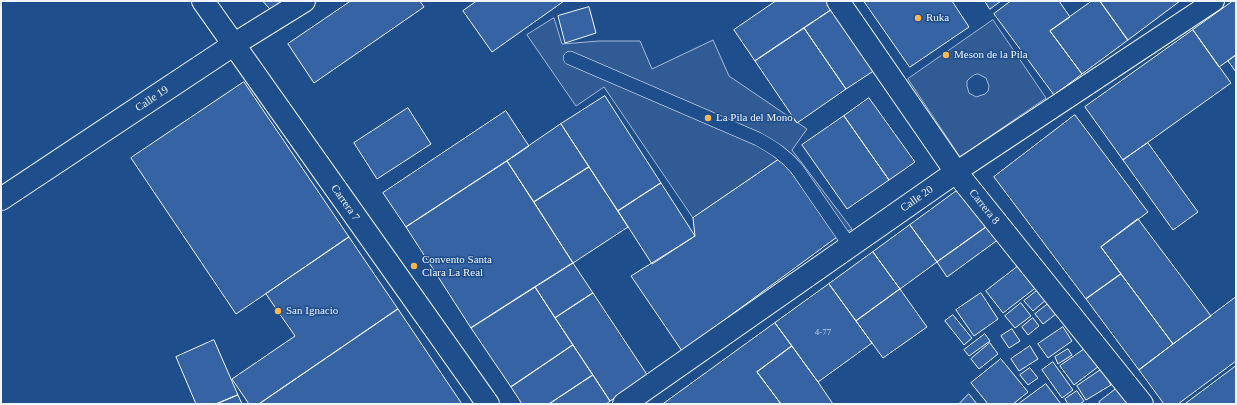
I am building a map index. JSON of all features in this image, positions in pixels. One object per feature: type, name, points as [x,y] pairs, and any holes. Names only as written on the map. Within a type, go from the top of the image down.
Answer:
[{"type":"street","name":"Carrera 7","points":[[203,1],[488,404]]},
{"type":"street","name":"Calle 19","points":[[1,199],[233,45],[304,1]]},
{"type":"street","name":"Carrera 8","points":[[838,1],[956,172],[1142,404]]},
{"type":"street","name":"Calle 20","points":[[624,404],[956,172],[1214,1]]},
{"type":"lane","points":[[570,58],[758,139],[776,149],[797,168],[850,246]]},
{"type":"shaded area","name":"La Pila del Mono","points":[[554,18],[562,44],[599,41],[640,41],[652,69],[713,40],[729,76],[807,129],[792,150],[852,229],[837,237],[781,158],[693,218],[604,87],[576,106],[527,35]]},
{"type":"shaded area","points":[[993,20],[1046,98],[960,157],[908,79]],"holes":[[[978,74],[986,78],[989,86],[988,91],[985,94],[976,97],[969,93],[967,81],[970,78]]]},
{"type":"building","points":[[263,1],[289,1],[273,12]]},
{"type":"building","points":[[351,1],[420,1],[424,7],[314,83],[288,44]]},
{"type":"building","points":[[477,1],[564,1],[492,52],[463,11]]},
{"type":"building","points":[[776,1],[829,1],[834,8],[755,61],[734,30]]},
{"type":"building","points":[[864,1],[952,1],[969,27],[910,67]]},
{"type":"building","points":[[985,1],[1001,1],[990,9]]},
{"type":"building","points":[[1011,1],[1059,1],[1070,17],[1050,31],[1082,74],[1054,95],[994,14]]},
{"type":"building","points":[[1092,1],[1100,1],[1128,40],[1082,74],[1050,31]]},
{"type":"building","points":[[1100,1],[1180,1],[1128,40]]},
{"type":"building","points":[[1233,1],[1236,1],[1236,55],[1219,67],[1193,30]]},
{"type":"building","points":[[589,7],[596,33],[565,43],[558,16]]},
{"type":"building","points":[[834,8],[875,70],[846,89],[804,28]]},
{"type":"building","points":[[804,28],[846,89],[797,123],[755,61]]},
{"type":"building","points":[[1193,30],[1231,83],[1123,160],[1085,107]]},
{"type":"building","points":[[1236,55],[1236,72],[1228,61]]},
{"type":"building","points":[[244,82],[349,237],[236,314],[131,158]]},
{"type":"building","points":[[605,96],[661,183],[618,211],[561,124]]},
{"type":"building","points":[[869,98],[915,162],[889,180],[844,116]]},
{"type":"building","points":[[408,108],[431,144],[377,179],[354,143]]},
{"type":"building","points":[[506,111],[529,146],[406,227],[383,193]]},
{"type":"building","points":[[1075,115],[1148,212],[1101,247],[1121,274],[1086,299],[994,177]]},
{"type":"building","points":[[844,116],[889,180],[847,209],[802,145]]},
{"type":"building","points":[[561,124],[589,167],[534,202],[507,161]]},
{"type":"building","points":[[1148,143],[1198,212],[1173,230],[1123,160]]},
{"type":"building","points":[[781,158],[837,237],[682,351],[631,276],[695,236],[693,218]]},
{"type":"building","points":[[507,161],[573,263],[471,328],[406,227]]},
{"type":"building","points":[[589,167],[628,227],[573,263],[534,202]]},
{"type":"building","points":[[661,183],[695,236],[652,264],[618,211]]},
{"type":"building","points":[[962,187],[989,225],[937,262],[910,225]]},
{"type":"building","points":[[1138,219],[1211,316],[1173,344],[1101,247]]},
{"type":"building","points":[[910,225],[937,262],[900,289],[873,252]]},
{"type":"building","points":[[989,225],[999,239],[947,277],[937,262]]},
{"type":"building","points":[[349,237],[398,309],[259,404],[249,404],[232,379],[295,336],[266,294]]},
{"type":"building","points":[[873,252],[900,289],[856,321],[829,284]]},
{"type":"building","points":[[573,263],[593,293],[555,318],[535,287]]},
{"type":"building","points":[[1021,264],[1038,286],[1003,313],[986,291]]},
{"type":"building","points":[[1121,274],[1173,344],[1139,370],[1086,299]]},
{"type":"building","points":[[829,284],[872,343],[818,382],[775,323]]},
{"type":"building","points":[[535,287],[573,345],[511,387],[471,328]]},
{"type":"building","points":[[900,289],[927,327],[883,358],[856,321]]},
{"type":"building","points":[[1039,289],[1047,299],[1033,311],[1024,301]]},
{"type":"building","points":[[593,293],[648,376],[610,401],[555,318]]},
{"type":"building","points":[[981,293],[998,319],[974,336],[956,310]]},
{"type":"building","points":[[1236,297],[1236,361],[1178,404],[1164,404],[1139,370]]},
{"type":"building","points":[[1021,303],[1031,316],[1015,328],[1005,316]]},
{"type":"building","points":[[1048,304],[1056,314],[1043,324],[1035,314]]},
{"type":"building","points":[[398,309],[462,404],[259,404]]},
{"type":"building","points":[[953,315],[972,338],[964,345],[945,321]]},
{"type":"building","points":[[1033,318],[1039,326],[1028,335],[1022,327]]},
{"type":"building","points":[[775,323],[792,346],[757,372],[781,404],[663,404]]},
{"type":"building","points":[[1063,327],[1072,341],[1048,358],[1038,344]]},
{"type":"building","points":[[1012,329],[1020,341],[1009,348],[1001,336]]},
{"type":"building","points":[[985,334],[990,341],[969,356],[964,350]]},
{"type":"building","points":[[214,340],[238,395],[216,404],[196,404],[176,357]]},
{"type":"building","points":[[990,343],[998,354],[979,369],[971,359]]},
{"type":"building","points":[[573,345],[593,375],[549,404],[522,404],[511,387]]},
{"type":"building","points":[[792,346],[833,404],[781,404],[757,372]]},
{"type":"building","points":[[1030,346],[1038,359],[1019,371],[1011,359]]},
{"type":"building","points":[[1086,348],[1099,366],[1074,385],[1060,366]]},
{"type":"building","points":[[1068,349],[1072,355],[1058,364],[1055,357]]},
{"type":"building","points":[[1001,359],[1028,392],[1013,404],[988,404],[971,383]]},
{"type":"building","points":[[1053,362],[1073,390],[1062,398],[1042,370]]},
{"type":"building","points":[[1236,366],[1236,404],[1185,404]]},
{"type":"building","points":[[1030,368],[1038,378],[1028,385],[1020,375]]},
{"type":"building","points":[[1102,369],[1111,385],[1086,400],[1077,386]]},
{"type":"building","points":[[593,375],[610,401],[606,404],[549,404]]},
{"type":"building","points":[[1046,384],[1061,404],[1020,403]]},
{"type":"building","points":[[1121,385],[1133,400],[1127,404],[1100,404],[1099,402]]},
{"type":"building","points":[[1077,391],[1084,401],[1080,404],[1068,404],[1065,399]]},
{"type":"building","points":[[969,394],[977,404],[959,404]]},
{"type":"building","points":[[238,395],[242,404],[216,404]]},
{"type":"place","name":"Ruka","points":[[918,18]]},
{"type":"place","name":"Meson de la Pila","points":[[946,55]]},
{"type":"place","name":"La Pila del Mono","points":[[708,118]]},
{"type":"place","name":"Convento Santa Clara La Real","points":[[414,266]]},
{"type":"place","name":"San Ignacio","points":[[278,311]]}]
